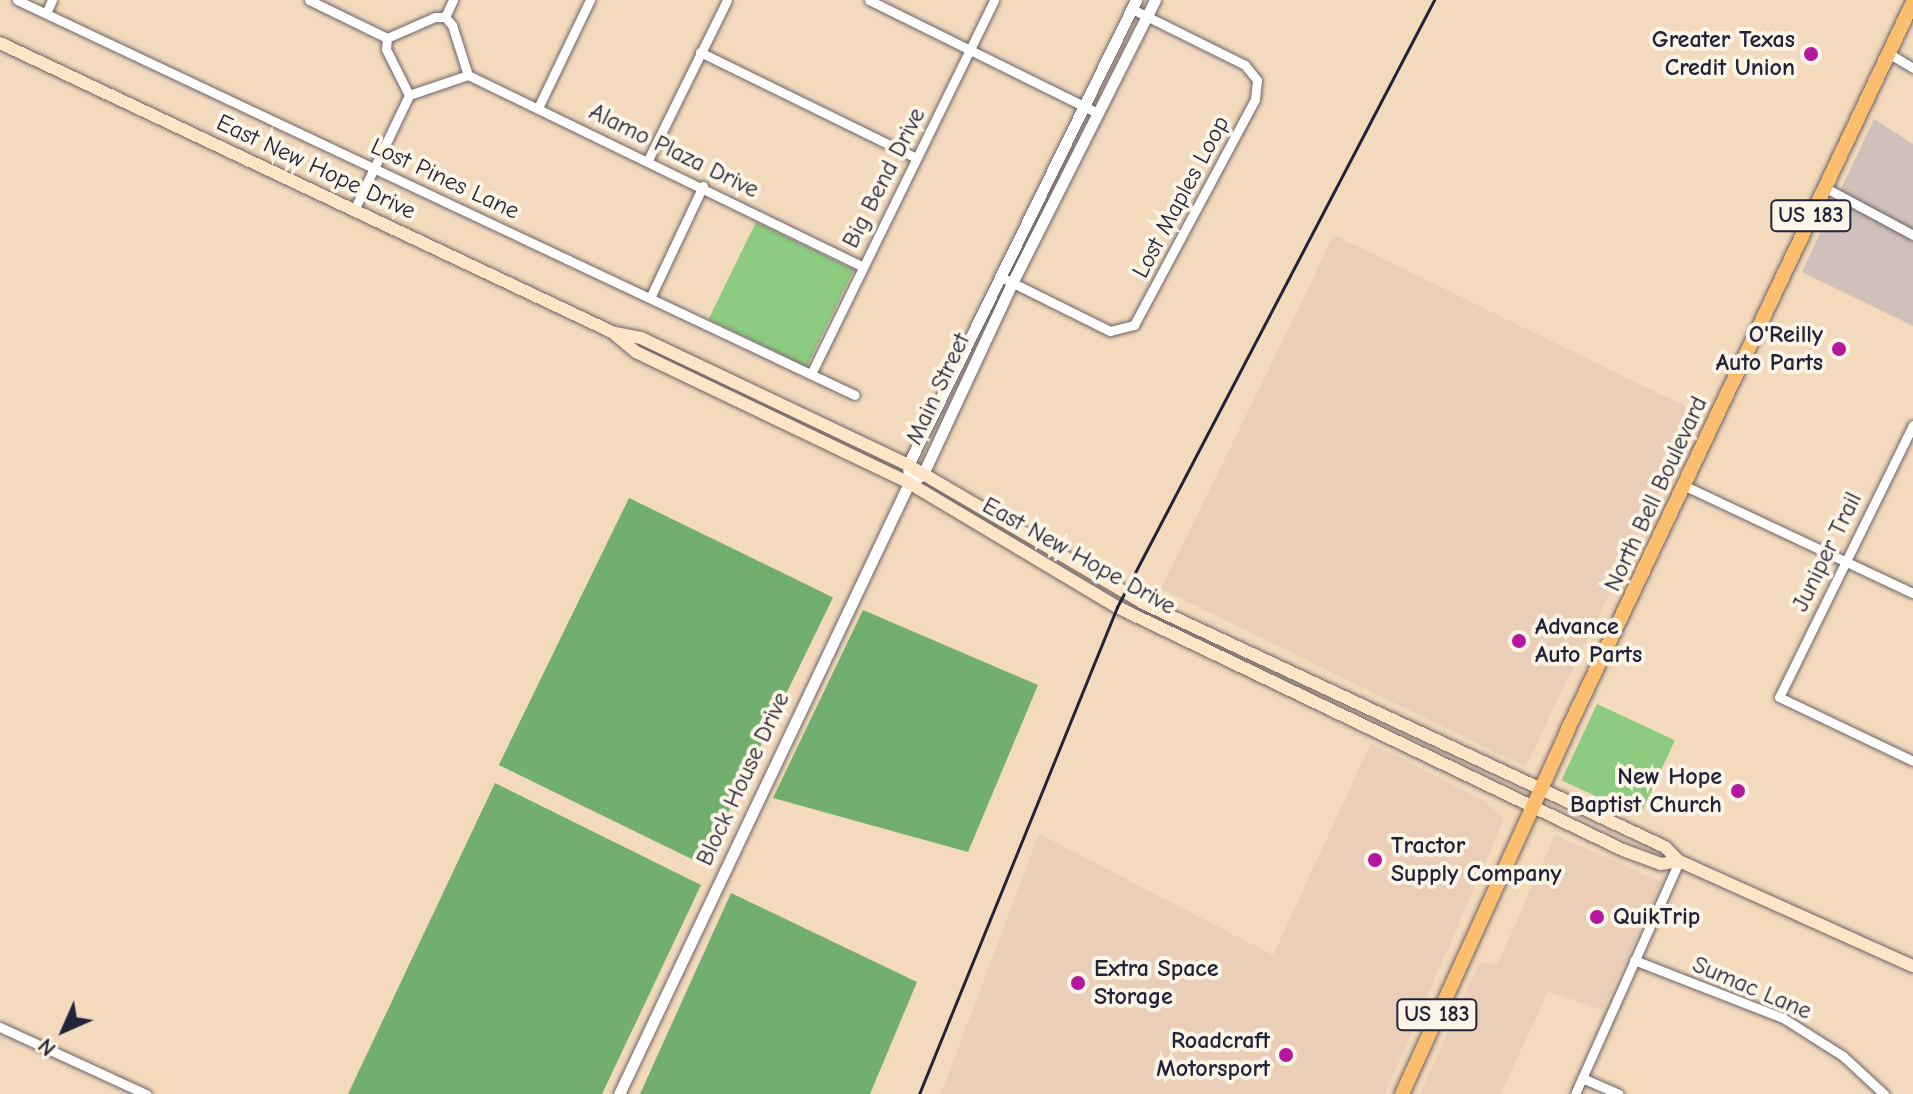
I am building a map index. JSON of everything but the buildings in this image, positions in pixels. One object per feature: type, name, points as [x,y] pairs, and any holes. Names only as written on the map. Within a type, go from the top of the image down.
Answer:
[{"type":"main road","name":"North Bell Boulevard","points":[[1402,1094],[1531,808],[1913,2]]},
{"type":"main road","name":"East New Hope Drive","points":[[0,43],[612,332],[641,338],[908,465],[1143,603],[1539,791],[1665,847],[1679,861]]},
{"type":"main road","name":"East New Hope Drive","points":[[612,332],[636,352],[909,483],[1117,607],[1531,808],[1661,864],[1679,861]]},
{"type":"main road","points":[[1679,861],[1913,966]]},
{"type":"street","name":"Lost Pines Lane","points":[[17,0],[855,395]]},
{"type":"street","points":[[46,13],[52,0]]},
{"type":"street","points":[[314,1],[387,38],[445,17],[453,0]]},
{"type":"street","points":[[538,108],[590,0]]},
{"type":"street","points":[[648,160],[727,0]]},
{"type":"street","points":[[869,0],[1096,112]]},
{"type":"street","name":"Big Bend Drive","points":[[811,374],[994,0]]},
{"type":"street","name":"Main Street","points":[[1134,4],[908,465],[909,483],[923,474],[1012,283],[1155,0]]},
{"type":"street","name":"Lost Maples Loop","points":[[999,276],[1110,331],[1134,325],[1255,99],[1257,80],[1245,65],[1147,16],[1134,4]]},
{"type":"street","points":[[354,210],[409,95],[468,75],[445,17]]},
{"type":"street","points":[[387,38],[386,49],[409,95]]},
{"type":"street","points":[[700,52],[916,158]]},
{"type":"street","points":[[1888,53],[1913,68]]},
{"type":"street","name":"Alamo Plaza Drive","points":[[468,75],[703,186],[862,266]]},
{"type":"street","points":[[650,298],[703,186]]},
{"type":"street","points":[[1824,187],[1913,235]]},
{"type":"street","name":"Juniper Trail","points":[[1912,424],[1779,697],[1913,761]]},
{"type":"street","name":"Block House Drive","points":[[619,1094],[909,483]]},
{"type":"street","points":[[1683,485],[1913,593]]},
{"type":"street","points":[[1575,1094],[1679,861]]},
{"type":"street","name":"Sumac Lane","points":[[1634,960],[1797,1026],[1863,1072],[1884,1094]]},
{"type":"street","points":[[0,1027],[146,1094]]},
{"type":"street","points":[[1582,1078],[1619,1094]]},
{"type":"shaded area","points":[[1874,119],[1913,144],[1913,326],[1802,272]]},
{"type":"shaded area","points":[[1334,235],[1698,413],[1525,767],[1161,589]]},
{"type":"shaded area","points":[[1371,743],[1486,802],[1504,819],[1385,1094],[941,1094],[1039,834],[1273,955]]},
{"type":"shaded area","points":[[1555,835],[1662,882],[1603,1010],[1548,991],[1501,1094],[1420,1094],[1480,961],[1497,965]]},
{"type":"green space","points":[[756,222],[854,270],[807,367],[709,319]]},
{"type":"green space","points":[[629,498],[833,598],[703,864],[499,765]]},
{"type":"green space","points":[[863,610],[1038,685],[968,852],[773,798]]},
{"type":"green space","points":[[1597,704],[1675,740],[1639,816],[1562,780]]},
{"type":"green space","points":[[495,783],[701,885],[602,1094],[348,1094]]},
{"type":"green space","points":[[731,893],[917,982],[870,1094],[640,1094]]},
{"type":"railway","points":[[919,1094],[1117,607],[1434,0]]},
{"type":"place","name":"Greater Texas Credit Union","points":[[1811,54]]},
{"type":"place","name":"O'Reilly Auto Parts","points":[[1839,349]]},
{"type":"place","name":"Advance Auto Parts","points":[[1519,641]]},
{"type":"place","name":"New Hope Baptist Church","points":[[1738,791]]},
{"type":"place","name":"Tractor Supply Company","points":[[1375,860]]},
{"type":"place","name":"QuikTrip","points":[[1597,917]]},
{"type":"place","name":"Extra Space Storage","points":[[1078,983]]},
{"type":"place","name":"Roadcraft Motorsport","points":[[1286,1055]]}]
